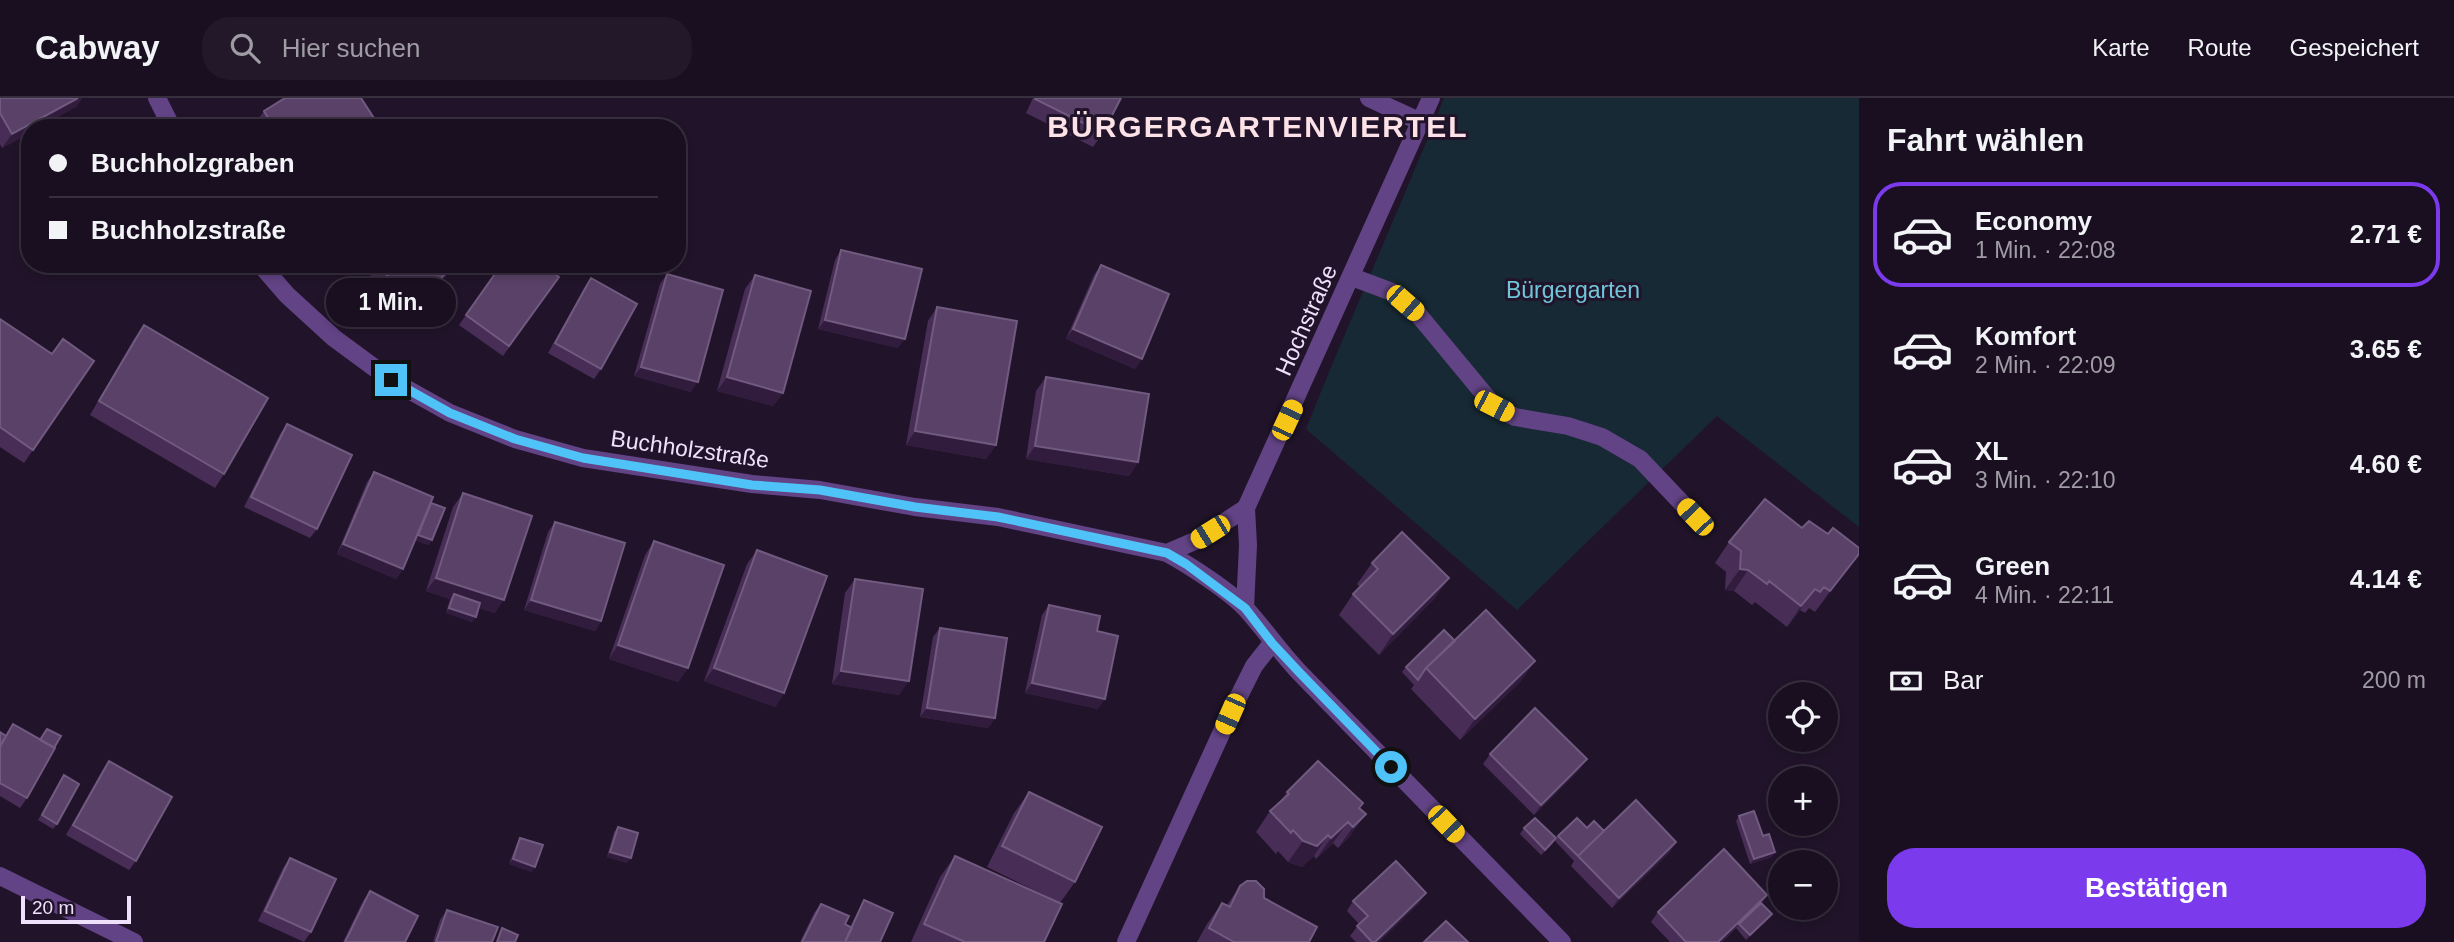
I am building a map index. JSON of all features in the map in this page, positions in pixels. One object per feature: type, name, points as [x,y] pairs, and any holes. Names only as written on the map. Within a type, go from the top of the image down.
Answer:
[{"type":"street","points":[[157,98],[168,119]]},
{"type":"street","points":[[1369,98],[1421,122]]},
{"type":"street","name":"Hochstraße","points":[[1245,608],[1248,545],[1246,509],[1431,98]]},
{"type":"street","name":"Buchholzstraße","points":[[268,273],[287,295],[334,338],[391,380],[450,413],[515,439],[583,458],[752,485],[820,490],[915,507],[998,517],[1167,553],[1245,608],[1272,643],[1562,942]]},
{"type":"street","points":[[1352,277],[1392,292],[1417,313],[1494,406],[1515,417],[1568,426],[1601,437],[1640,459],[1695,517]]},
{"type":"street","points":[[1167,553],[1197,540],[1246,509]]},
{"type":"street","points":[[1126,942],[1230,714],[1254,666],[1272,643]]},
{"type":"street","points":[[0,876],[134,942]]},
{"type":"green space","name":"Bürgergarten","points":[[1444,98],[1859,98],[1859,527],[1717,416],[1517,610],[1306,429]]},
{"type":"building","points":[[0,98],[78,98],[40,119],[21,119],[21,129],[12,134],[0,113]]},
{"type":"building","points":[[285,98],[361,98],[374,119],[269,119],[264,111]]},
{"type":"building","points":[[1036,98],[1121,98],[1103,133]]},
{"type":"building","points":[[841,250],[922,269],[905,339],[825,320]]},
{"type":"building","points":[[1101,265],[1169,294],[1142,359],[1073,329]]},
{"type":"building","points":[[385,273],[446,273],[415,304]]},
{"type":"building","points":[[496,273],[553,273],[559,277],[509,346],[466,315]]},
{"type":"building","points":[[667,274],[723,290],[698,382],[641,367]]},
{"type":"building","points":[[755,275],[811,291],[783,393],[727,377]]},
{"type":"building","points":[[591,278],[637,304],[601,369],[555,343]]},
{"type":"building","points":[[937,307],[1017,321],[996,445],[915,431]]},
{"type":"building","points":[[0,319],[52,354],[63,339],[94,361],[33,450],[0,427]]},
{"type":"building","points":[[144,325],[268,398],[224,474],[99,401]]},
{"type":"building","points":[[1046,377],[1149,394],[1138,462],[1035,446]]},
{"type":"building","points":[[287,424],[352,455],[317,529],[251,497]]},
{"type":"building","points":[[374,472],[433,497],[403,569],[343,544]]},
{"type":"building","points":[[463,493],[532,516],[504,600],[436,578]]},
{"type":"building","points":[[1765,499],[1802,528],[1809,521],[1828,534],[1833,528],[1859,548],[1859,554],[1830,591],[1824,587],[1820,592],[1815,589],[1801,606],[1769,581],[1767,584],[1748,570],[1740,569],[1741,551],[1729,542]]},
{"type":"building","points":[[431,503],[445,508],[432,540],[418,535]]},
{"type":"building","points":[[555,522],[625,543],[601,621],[531,600]]},
{"type":"building","points":[[1402,532],[1449,578],[1393,634],[1353,594],[1378,569],[1372,563]]},
{"type":"building","points":[[654,541],[724,565],[688,668],[618,645]]},
{"type":"building","points":[[757,550],[827,576],[784,693],[714,668]]},
{"type":"building","points":[[855,579],[923,589],[909,681],[841,671]]},
{"type":"building","points":[[454,594],[480,603],[476,617],[449,608]]},
{"type":"building","points":[[1049,605],[1100,616],[1097,631],[1118,636],[1105,699],[1032,683]]},
{"type":"building","points":[[1486,610],[1535,661],[1475,719],[1426,668]]},
{"type":"building","points":[[940,628],[1007,638],[995,718],[927,708]]},
{"type":"building","points":[[1444,630],[1455,641],[1426,668],[1418,680],[1406,667]]},
{"type":"building","points":[[1535,708],[1587,759],[1541,805],[1490,754]]},
{"type":"building","points":[[13,724],[55,748],[27,798],[0,783],[0,747]]},
{"type":"building","points":[[47,729],[61,736],[54,748],[40,740]]},
{"type":"building","points":[[0,732],[6,736],[0,746]]},
{"type":"building","points":[[109,761],[172,797],[136,861],[73,825]]},
{"type":"building","points":[[1318,761],[1363,803],[1359,808],[1366,814],[1353,827],[1348,822],[1331,838],[1328,835],[1317,846],[1303,841],[1293,830],[1291,833],[1270,811]]},
{"type":"building","points":[[64,775],[79,784],[57,824],[42,815]]},
{"type":"building","points":[[1029,792],[1102,827],[1075,882],[1002,846]]},
{"type":"building","points":[[1636,800],[1676,842],[1619,898],[1578,856]]},
{"type":"building","points":[[1754,811],[1763,836],[1770,836],[1774,850],[1768,850],[1768,854],[1754,859],[1739,816]]},
{"type":"building","points":[[1535,818],[1556,838],[1545,850],[1524,828]]},
{"type":"building","points":[[1577,818],[1587,828],[1594,821],[1604,831],[1578,856],[1558,836]]},
{"type":"building","points":[[618,827],[638,833],[631,858],[610,852]]},
{"type":"building","points":[[520,838],[543,845],[535,867],[513,859]]},
{"type":"building","points":[[1724,849],[1767,895],[1718,942],[1686,942],[1658,912]]},
{"type":"building","points":[[955,856],[1062,904],[1044,942],[965,942],[924,924]]},
{"type":"building","points":[[290,858],[336,879],[311,932],[265,911]]},
{"type":"building","points":[[1396,861],[1426,893],[1372,942],[1357,926],[1368,916],[1353,901]]},
{"type":"building","points":[[1247,881],[1256,881],[1264,889],[1264,898],[1317,927],[1309,942],[1234,942],[1209,928],[1222,903],[1230,907],[1240,886]]},
{"type":"building","points":[[370,891],[418,916],[405,942],[345,942]]},
{"type":"building","points":[[864,900],[893,913],[880,942],[845,942]]},
{"type":"building","points":[[1761,903],[1768,910],[1768,918],[1750,935],[1739,924]]},
{"type":"building","points":[[821,904],[849,916],[845,924],[852,928],[845,942],[802,942]]},
{"type":"building","points":[[447,910],[498,927],[492,942],[436,942]]},
{"type":"building","points":[[1446,921],[1468,942],[1424,942]]},
{"type":"building","points":[[502,928],[518,935],[515,942],[497,942]]},
{"type":"district","name":"BÜRGERGARTENVIERTEL","points":[[1258,127]]},
{"type":"route","points":[[391,380],[450,413],[515,439],[583,458],[752,485],[820,490],[915,507],[998,517],[1167,553],[1245,608],[1272,643],[1391,767]]}]
